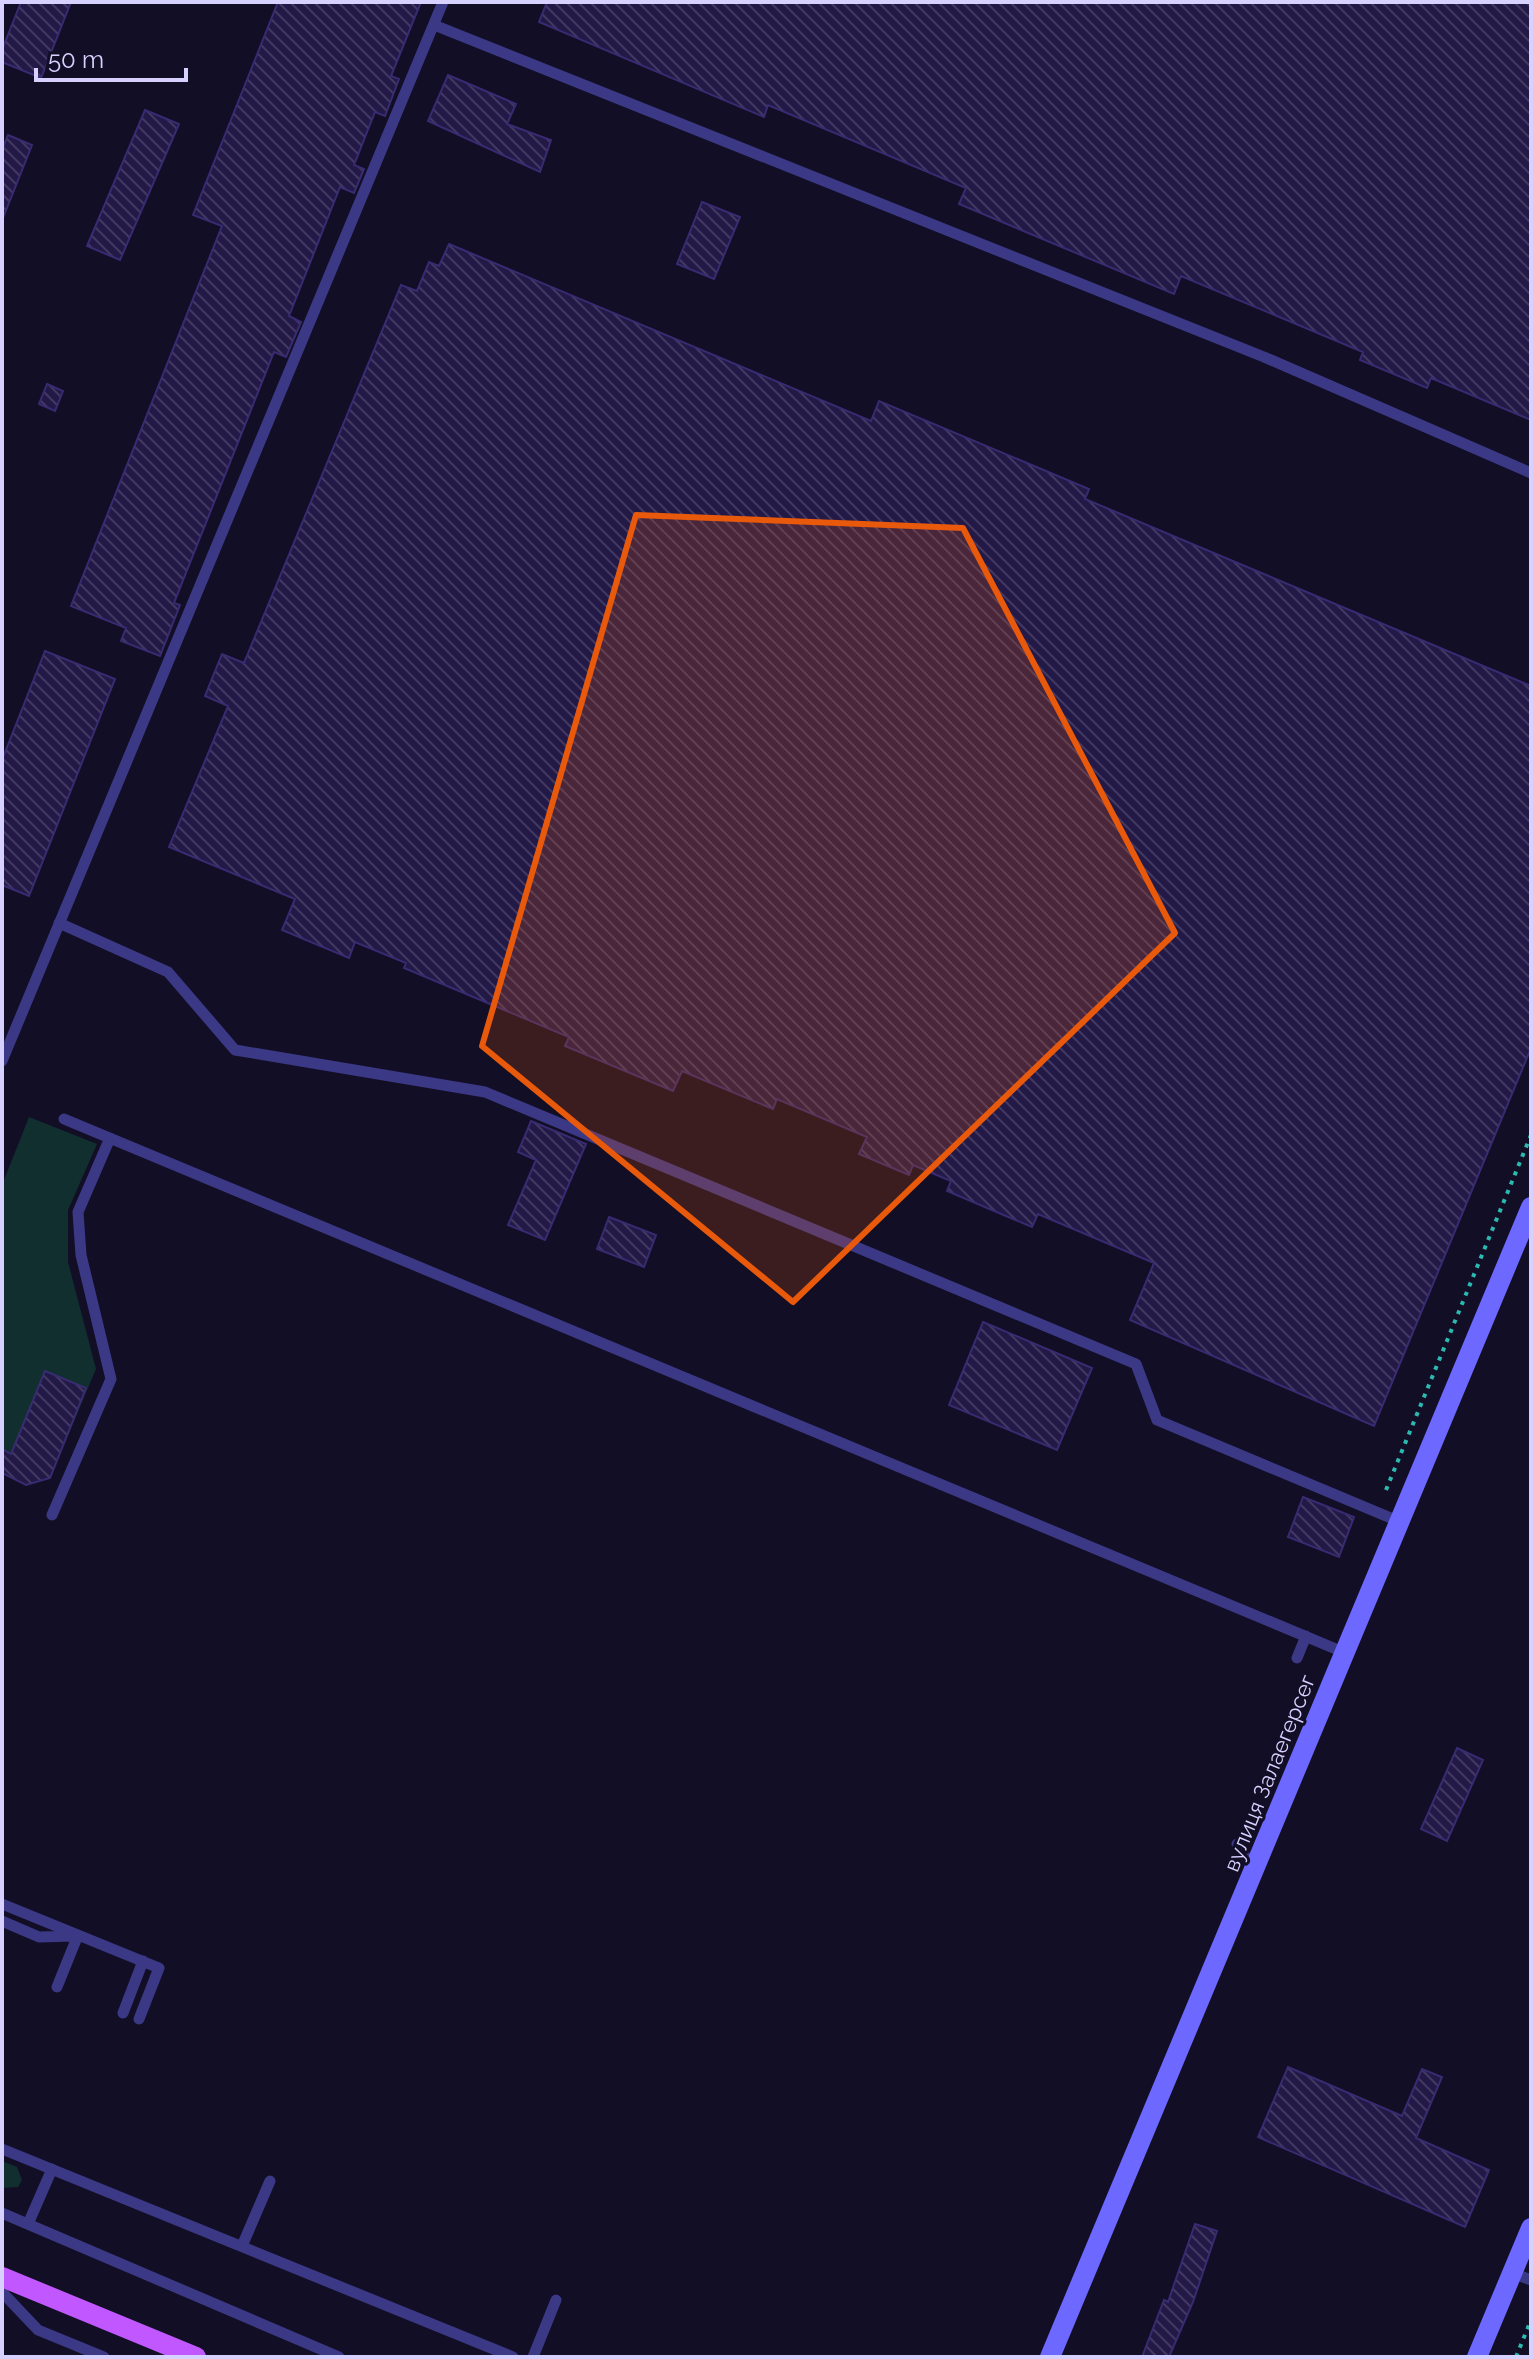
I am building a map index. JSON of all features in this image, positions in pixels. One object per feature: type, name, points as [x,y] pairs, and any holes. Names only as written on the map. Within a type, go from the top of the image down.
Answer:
[{"type":"main road","name":"вулиця Залаегерсег","points":[[1050,2357],[1531,1207]]},
{"type":"main road","points":[[1477,2357],[1522,2277],[1531,2228]]},
{"type":"main road","points":[[2,2277],[196,2357]]},
{"type":"lane","points":[[2,1061],[443,2]]},
{"type":"lane","points":[[434,25],[1264,357],[1531,473]]},
{"type":"lane","points":[[59,923],[168,972],[235,1050],[485,1092],[1136,1364],[1157,1420],[1398,1521]]},
{"type":"lane","points":[[64,1119],[1343,1652]]},
{"type":"lane","points":[[52,1515],[111,1379],[81,1255],[78,1212],[110,1138]]},
{"type":"lane","points":[[1297,1658],[1306,1636]]},
{"type":"lane","points":[[1237,1844],[1255,1871]]},
{"type":"lane","points":[[2,1904],[159,1968],[139,2019]]},
{"type":"lane","points":[[2,1921],[39,1937],[78,1935]]},
{"type":"lane","points":[[57,1987],[78,1935]]},
{"type":"lane","points":[[123,2013],[143,1961]]},
{"type":"lane","points":[[2,2149],[513,2357]]},
{"type":"lane","points":[[28,2224],[52,2169]]},
{"type":"lane","points":[[242,2246],[270,2181]]},
{"type":"lane","points":[[2,2213],[339,2357]]},
{"type":"lane","points":[[2,2292],[38,2330],[104,2357]]},
{"type":"lane","points":[[533,2357],[556,2300]]},
{"type":"path","points":[[1386,1490],[1531,1135]]},
{"type":"path","points":[[1516,2357],[1531,2320]]},
{"type":"highlighted area","points":[[636,515],[963,528],[1175,933],[793,1302],[482,1046]]},
{"type":"green space","points":[[29,1117],[97,1144],[68,1210],[68,1262],[96,1369],[50,1478],[26,1485],[2,1473],[2,1185]]},
{"type":"green space","points":[[2,2161],[17,2167],[22,2180],[18,2187],[2,2188]]},
{"type":"building","points":[[21,2],[71,2],[41,78],[2,62],[2,50]]},
{"type":"building","points":[[278,2],[421,2],[391,76],[399,79],[385,116],[375,112],[354,165],[364,169],[354,193],[340,187],[289,316],[301,322],[286,357],[274,352],[174,603],[180,605],[160,656],[121,641],[126,628],[71,606],[222,226],[193,215]]},
{"type":"building","points":[[547,2],[1531,2],[1531,420],[1431,378],[1427,388],[1360,360],[1363,352],[1181,276],[1174,294],[959,204],[966,188],[768,105],[764,117],[539,22]]},
{"type":"building","points":[[448,75],[516,104],[507,124],[551,140],[540,172],[428,121]]},
{"type":"building","points":[[145,110],[179,124],[120,260],[87,246]]},
{"type":"building","points":[[8,135],[32,145],[3,218],[2,150]]},
{"type":"building","points":[[702,202],[740,217],[714,279],[677,264]]},
{"type":"building","points":[[449,244],[871,421],[879,401],[1089,489],[1085,499],[1531,686],[1531,1048],[1374,1426],[1130,1320],[1154,1263],[1038,1214],[1032,1227],[947,1191],[951,1181],[913,1165],[909,1175],[859,1154],[867,1137],[777,1099],[773,1109],[682,1071],[673,1091],[565,1046],[569,1037],[404,968],[406,963],[355,942],[349,958],[282,930],[295,899],[169,847],[228,706],[205,696],[222,654],[244,663],[401,285],[417,291],[429,262],[439,266]]},
{"type":"building","points":[[47,384],[63,391],[55,411],[39,404]]},
{"type":"building","points":[[45,651],[115,679],[29,896],[2,885],[2,760]]},
{"type":"building","points":[[531,1121],[586,1144],[545,1240],[508,1225],[536,1160],[518,1152]]},
{"type":"building","points":[[609,1217],[656,1235],[644,1267],[597,1249]]},
{"type":"building","points":[[983,1322],[1092,1368],[1057,1450],[949,1405]]},
{"type":"building","points":[[45,1371],[86,1388],[50,1478],[26,1485],[2,1473],[2,1449],[11,1454]]},
{"type":"building","points":[[1303,1497],[1354,1517],[1339,1557],[1288,1537]]},
{"type":"building","points":[[1457,1748],[1483,1760],[1447,1841],[1421,1829]]},
{"type":"building","points":[[1288,2067],[1402,2116],[1422,2069],[1442,2077],[1416,2138],[1489,2170],[1465,2227],[1258,2137]]},
{"type":"building","points":[[1195,2224],[1217,2231],[1193,2302],[1169,2357],[1142,2357],[1164,2300],[1168,2302]]}]
